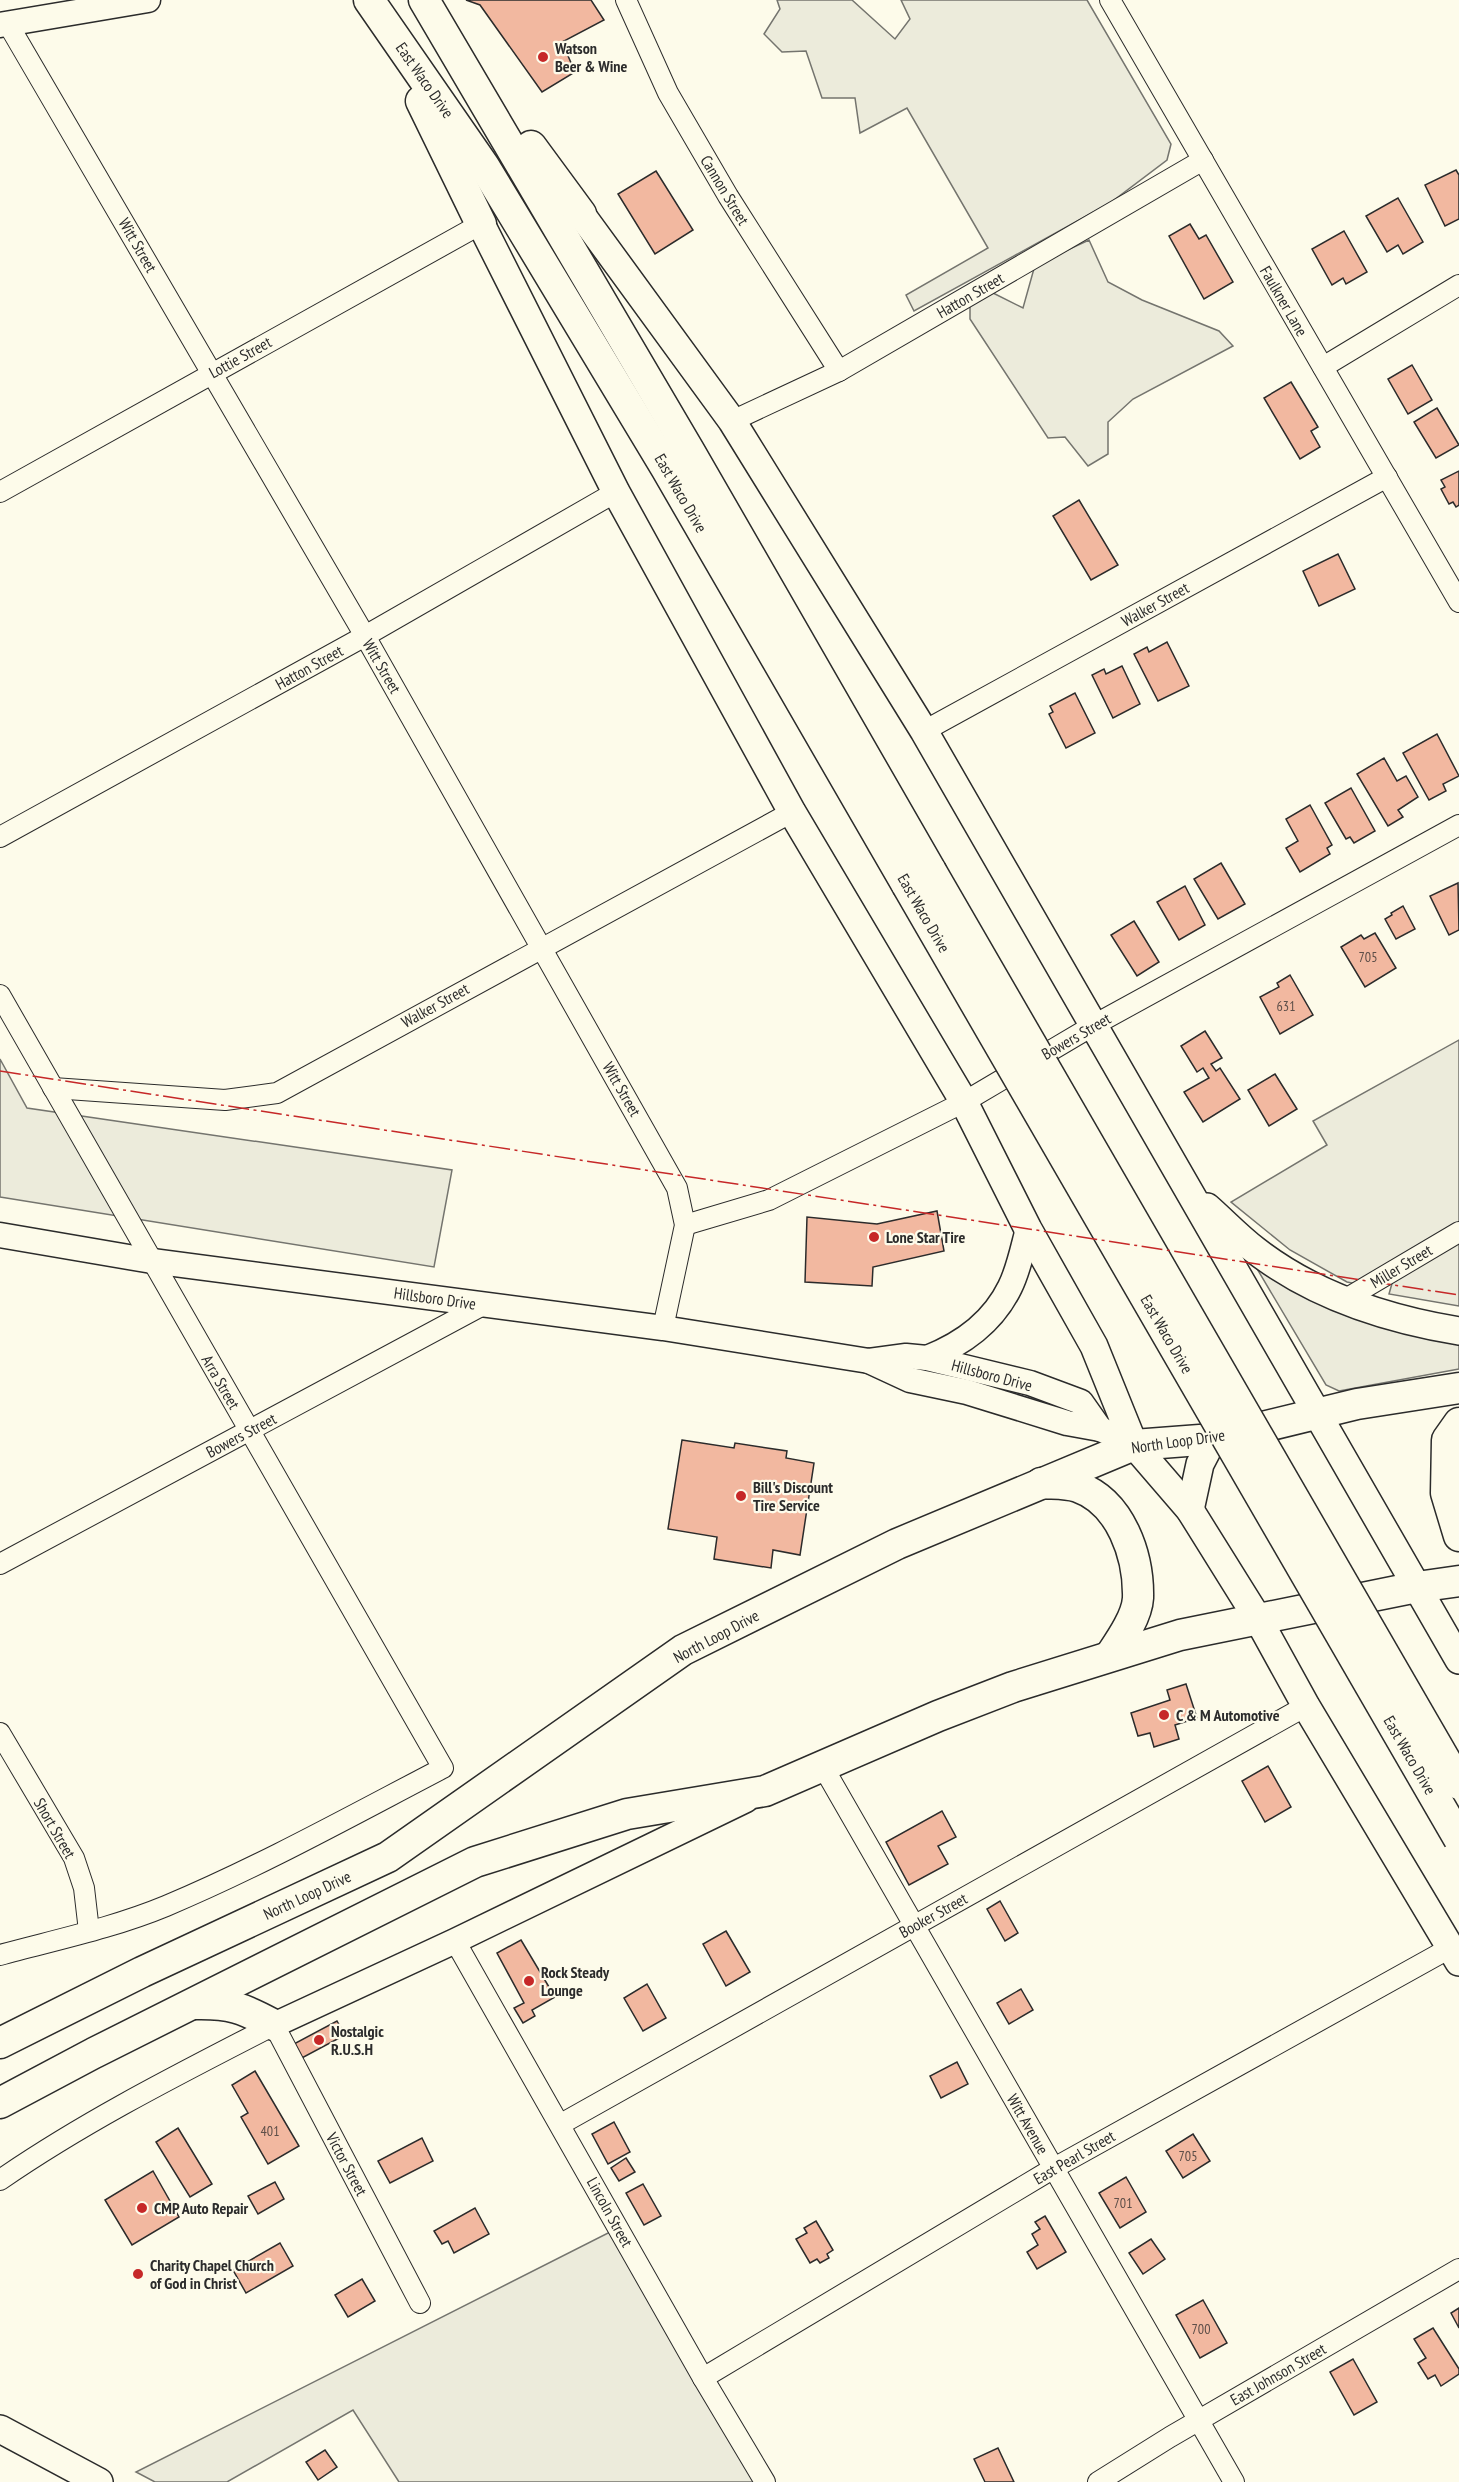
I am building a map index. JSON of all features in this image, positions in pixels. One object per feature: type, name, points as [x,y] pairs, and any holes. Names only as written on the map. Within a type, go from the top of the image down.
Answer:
[{"type":"main road","name":"East Waco Drive","points":[[424,0],[690,452],[919,878],[1459,1839]]},
{"type":"main road","name":"East Waco Drive","points":[[375,8],[484,166],[666,468],[919,878],[1459,1784]]},
{"type":"main road","points":[[375,8],[616,492],[792,812],[963,1102],[1028,1228],[1094,1346],[1134,1445],[1190,1510],[1455,1955]]},
{"type":"main road","points":[[447,39],[581,214],[732,421],[924,731],[1459,1660]]},
{"type":"main road","points":[[1185,1186],[1255,1250],[1296,1278],[1344,1300],[1389,1316],[1459,1332]]},
{"type":"main road","name":"North Loop Drive","points":[[0,2043],[142,1972],[388,1857],[684,1650],[897,1544],[1134,1445],[1213,1439],[1357,1404],[1459,1388]]},
{"type":"main road","points":[[1459,1423],[1448,1440],[1446,1493],[1459,1536]]},
{"type":"main road","points":[[1190,1510],[1200,1464],[1213,1439]]},
{"type":"main road","points":[[1039,1483],[1078,1487],[1107,1505],[1122,1525],[1133,1558],[1138,1600],[1126,1633],[1110,1656]]},
{"type":"main road","points":[[0,2103],[475,1862],[627,1814],[765,1791],[938,1716],[1013,1687],[1180,1635],[1416,1587],[1459,1581]]},
{"type":"main road","points":[[191,2005],[222,2003],[248,2011],[274,2025]]},
{"type":"main road","points":[[0,2429],[99,2482]]},
{"type":"street","points":[[4,24],[148,0]]},
{"type":"street","name":"Cannon Street","points":[[626,0],[668,93],[728,196],[838,371]]},
{"type":"street","name":"Faulkner Lane","points":[[1110,0],[1459,602]]},
{"type":"street","name":"Witt Street","points":[[4,24],[213,372],[677,1188],[685,1225],[663,1328]]},
{"type":"street","name":"Hatton Street","points":[[732,421],[838,371],[1203,160]]},
{"type":"street","name":"Lottie Street","points":[[0,492],[481,224]]},
{"type":"street","points":[[1323,367],[1459,285]]},
{"type":"street","name":"Walker Street","points":[[924,731],[1387,477]]},
{"type":"street","name":"Hatton Street","points":[[0,837],[365,636],[616,492]]},
{"type":"street","name":"Walker Street","points":[[53,1088],[225,1100],[277,1093],[792,812]]},
{"type":"street","name":"Bowers Street","points":[[685,1225],[769,1200],[963,1102],[1094,1025],[1459,825]]},
{"type":"street","name":"Arra Street","points":[[0,995],[443,1768],[303,1841],[164,1907],[89,1931]]},
{"type":"street","points":[[927,1358],[951,1349],[990,1320],[1011,1287],[1028,1228]]},
{"type":"street","name":"Miller Street","points":[[1344,1300],[1459,1232]]},
{"type":"street","name":"Hillsboro Drive","points":[[0,1235],[152,1261],[663,1328],[869,1361],[910,1380],[967,1392],[1067,1423],[1100,1429],[1134,1445]]},
{"type":"street","name":"Bowers Street","points":[[0,1564],[483,1305]]},
{"type":"street","name":"Hillsboro Drive","points":[[869,1361],[906,1356],[927,1358],[1030,1383],[1081,1402],[1100,1429]]},
{"type":"street","name":"Booker Street","points":[[561,2124],[1306,1706]]},
{"type":"street","name":"Short Street","points":[[0,1733],[74,1858],[84,1888],[89,1931]]},
{"type":"street","name":"Witt Avenue","points":[[822,1766],[1234,2482]]},
{"type":"street","points":[[0,2180],[39,2153],[147,2091],[274,2025],[455,1941],[765,1791]]},
{"type":"street","points":[[0,1955],[89,1931]]},
{"type":"street","name":"Lincoln Street","points":[[455,1941],[561,2124],[703,2378],[765,2482]]},
{"type":"street","name":"East Pearl Street","points":[[703,2378],[1054,2168],[1455,1955]]},
{"type":"street","name":"Victor Street","points":[[274,2025],[420,2302]]},
{"type":"street","name":"East Johnson Street","points":[[1098,2482],[1199,2420],[1459,2269]]},
{"type":"shaded area","points":[[777,0],[852,0],[895,39],[910,19],[901,0],[1087,0],[1171,144],[1167,160],[1110,203],[914,311],[906,295],[988,248],[907,108],[860,133],[855,98],[822,98],[806,51],[782,52],[764,34],[780,9]]},
{"type":"shaded area","points":[[1089,240],[1108,282],[1142,300],[1219,331],[1233,346],[1133,399],[1108,422],[1108,454],[1088,466],[1065,437],[1048,438],[970,319],[970,305],[989,291],[1023,308],[1035,265]]},
{"type":"shaded area","points":[[1459,1040],[1459,1224],[1357,1284],[1347,1282],[1290,1250],[1231,1202],[1327,1145],[1313,1121]]},
{"type":"shaded area","points":[[0,1059],[27,1108],[452,1170],[434,1267],[0,1197]]},
{"type":"shaded area","points":[[1459,1242],[1459,1306],[1389,1294],[1393,1280]]},
{"type":"shaded area","points":[[1256,1267],[1459,1340],[1459,1369],[1339,1391],[1326,1385]]},
{"type":"shaded area","points":[[612,2231],[754,2482],[399,2482],[353,2410],[227,2482],[155,2482],[136,2472]]},
{"type":"building","name":"Watson Beer & Wine","points":[[466,0],[591,0],[604,20],[562,42],[575,72],[542,92],[480,5]]},
{"type":"building","points":[[1456,170],[1459,175],[1459,219],[1445,226],[1425,185]]},
{"type":"building","points":[[656,171],[693,230],[655,254],[618,194]]},
{"type":"building","points":[[1398,198],[1423,242],[1403,254],[1398,245],[1387,252],[1366,216]]},
{"type":"building","points":[[1190,224],[1199,239],[1206,235],[1233,282],[1204,299],[1169,236]]},
{"type":"building","points":[[1344,231],[1367,272],[1346,284],[1343,278],[1332,285],[1312,249]]},
{"type":"building","points":[[1412,365],[1432,400],[1408,414],[1388,379]]},
{"type":"building","points":[[1291,382],[1318,427],[1311,431],[1320,447],[1300,459],[1264,398]]},
{"type":"building","points":[[1437,408],[1459,445],[1436,458],[1414,422]]},
{"type":"building","points":[[1459,471],[1459,505],[1456,507],[1453,502],[1449,504],[1441,489],[1445,487],[1441,480]]},
{"type":"building","points":[[1079,500],[1118,565],[1091,580],[1053,516]]},
{"type":"building","points":[[1338,554],[1355,589],[1319,606],[1303,571]]},
{"type":"building","points":[[1167,642],[1189,686],[1158,701],[1134,654],[1147,647],[1149,652]]},
{"type":"building","points":[[1122,666],[1140,704],[1113,718],[1092,675],[1104,669],[1106,674]]},
{"type":"building","points":[[1075,693],[1095,733],[1066,748],[1049,714],[1053,712],[1050,706]]},
{"type":"building","points":[[1437,734],[1459,776],[1443,784],[1446,791],[1429,800],[1403,753]]},
{"type":"building","points":[[1384,758],[1397,781],[1406,776],[1418,797],[1398,810],[1403,817],[1388,826],[1357,774]]},
{"type":"building","points":[[1351,788],[1375,831],[1354,843],[1350,837],[1346,839],[1325,803]]},
{"type":"building","points":[[1310,805],[1332,845],[1327,848],[1330,854],[1300,872],[1286,848],[1298,841],[1286,819]]},
{"type":"building","points":[[1221,863],[1245,904],[1218,919],[1194,879]]},
{"type":"building","points":[[1458,883],[1459,930],[1449,935],[1430,896]]},
{"type":"building","points":[[1185,886],[1205,925],[1179,940],[1157,902]]},
{"type":"building","points":[[1403,906],[1415,929],[1396,939],[1385,919]]},
{"type":"building","points":[[1134,921],[1159,962],[1137,976],[1111,935]]},
{"type":"building","points":[[1375,933],[1396,968],[1365,987],[1341,947],[1361,935],[1364,939]]},
{"type":"building","points":[[1290,975],[1313,1015],[1280,1034],[1260,997],[1279,987],[1277,983]]},
{"type":"building","points":[[1205,1031],[1222,1058],[1211,1064],[1216,1071],[1220,1068],[1240,1099],[1203,1122],[1184,1092],[1209,1078],[1203,1068],[1197,1072],[1181,1046]]},
{"type":"building","points":[[1275,1074],[1297,1109],[1269,1126],[1248,1090]]},
{"type":"building","name":"Lone Star Tire","points":[[937,1211],[944,1251],[873,1267],[872,1286],[805,1282],[807,1217],[877,1224]]},
{"type":"building","name":"Bill's Discount Tire Service","points":[[682,1440],[734,1448],[735,1443],[787,1451],[786,1458],[814,1463],[800,1555],[773,1550],[771,1568],[714,1559],[717,1537],[668,1529]]},
{"type":"building","name":"C & M Automotive","points":[[1186,1684],[1197,1718],[1175,1725],[1179,1739],[1154,1747],[1150,1733],[1138,1736],[1131,1713],[1170,1700],[1167,1690]]},
{"type":"building","points":[[1268,1766],[1291,1807],[1265,1822],[1242,1781]]},
{"type":"building","points":[[942,1811],[956,1837],[938,1846],[948,1864],[909,1885],[886,1842]]},
{"type":"building","points":[[1000,1901],[1018,1933],[1005,1941],[987,1909]]},
{"type":"building","points":[[726,1931],[750,1972],[726,1986],[703,1944]]},
{"type":"building","name":"Rock Steady Lounge","points":[[521,1940],[555,1997],[532,2010],[535,2016],[523,2023],[514,2008],[524,2003],[497,1953]]},
{"type":"building","points":[[647,1984],[666,2018],[643,2031],[624,1998]]},
{"type":"building","points":[[1021,1989],[1033,2010],[1009,2024],[997,2003]]},
{"type":"building","name":"Nostalgic R.U.S.H","points":[[337,2021],[345,2035],[300,2059],[292,2045]]},
{"type":"building","points":[[957,2062],[968,2084],[941,2098],[930,2076]]},
{"type":"building","points":[[255,2071],[299,2146],[268,2164],[241,2117],[248,2113],[232,2085]]},
{"type":"building","points":[[614,2122],[630,2152],[608,2164],[592,2134]]},
{"type":"building","points":[[178,2128],[212,2184],[190,2197],[156,2142]]},
{"type":"building","points":[[1193,2134],[1210,2161],[1183,2178],[1166,2151]]},
{"type":"building","points":[[422,2138],[433,2161],[390,2183],[378,2161]]},
{"type":"building","points":[[626,2158],[635,2172],[619,2181],[611,2168]]},
{"type":"building","name":"CMP Auto Repair","points":[[153,2171],[179,2217],[132,2245],[105,2200]]},
{"type":"building","points":[[1126,2177],[1146,2212],[1120,2228],[1099,2193]]},
{"type":"building","points":[[275,2182],[284,2199],[258,2214],[248,2196]]},
{"type":"building","points":[[643,2184],[661,2216],[644,2225],[626,2193]]},
{"type":"building","points":[[475,2208],[489,2234],[454,2253],[448,2241],[442,2244],[434,2231]]},
{"type":"building","points":[[1045,2216],[1066,2252],[1037,2269],[1027,2252],[1038,2245],[1032,2234],[1040,2229],[1035,2222]]},
{"type":"building","points":[[816,2221],[833,2250],[827,2254],[829,2258],[820,2263],[817,2259],[810,2263],[796,2239],[807,2233],[804,2228]]},
{"type":"building","points":[[1151,2239],[1165,2259],[1143,2274],[1129,2253]]},
{"type":"building","points":[[280,2243],[293,2266],[246,2293],[233,2270]]},
{"type":"building","points":[[362,2279],[375,2301],[348,2317],[335,2295]]},
{"type":"building","points":[[1203,2300],[1227,2343],[1200,2358],[1176,2315]]},
{"type":"building","points":[[1459,2308],[1459,2328],[1451,2313]]},
{"type":"building","points":[[1433,2328],[1459,2369],[1459,2374],[1441,2386],[1435,2375],[1428,2379],[1418,2363],[1426,2358],[1414,2339]]},
{"type":"building","points":[[1353,2359],[1377,2402],[1354,2415],[1330,2372]]},
{"type":"building","points":[[998,2448],[1014,2482],[985,2482],[974,2459]]},
{"type":"building","points":[[325,2450],[337,2467],[318,2480],[306,2462]]},
{"type":"power","points":[[0,1071],[1459,1295]]},
{"type":"place","name":"Watson Beer & Wine","points":[[543,57]]},
{"type":"place","name":"Lone Star Tire","points":[[874,1237]]},
{"type":"place","name":"Bill's Discount Tire Service","points":[[741,1496]]},
{"type":"place","name":"C & M Automotive","points":[[1164,1715]]},
{"type":"place","name":"Rock Steady Lounge","points":[[529,1981]]},
{"type":"place","name":"Nostalgic R.U.S.H","points":[[319,2040]]},
{"type":"place","name":"CMP Auto Repair","points":[[142,2208]]},
{"type":"place","name":"Charity Chapel Church of God in Christ","points":[[138,2274]]}]
